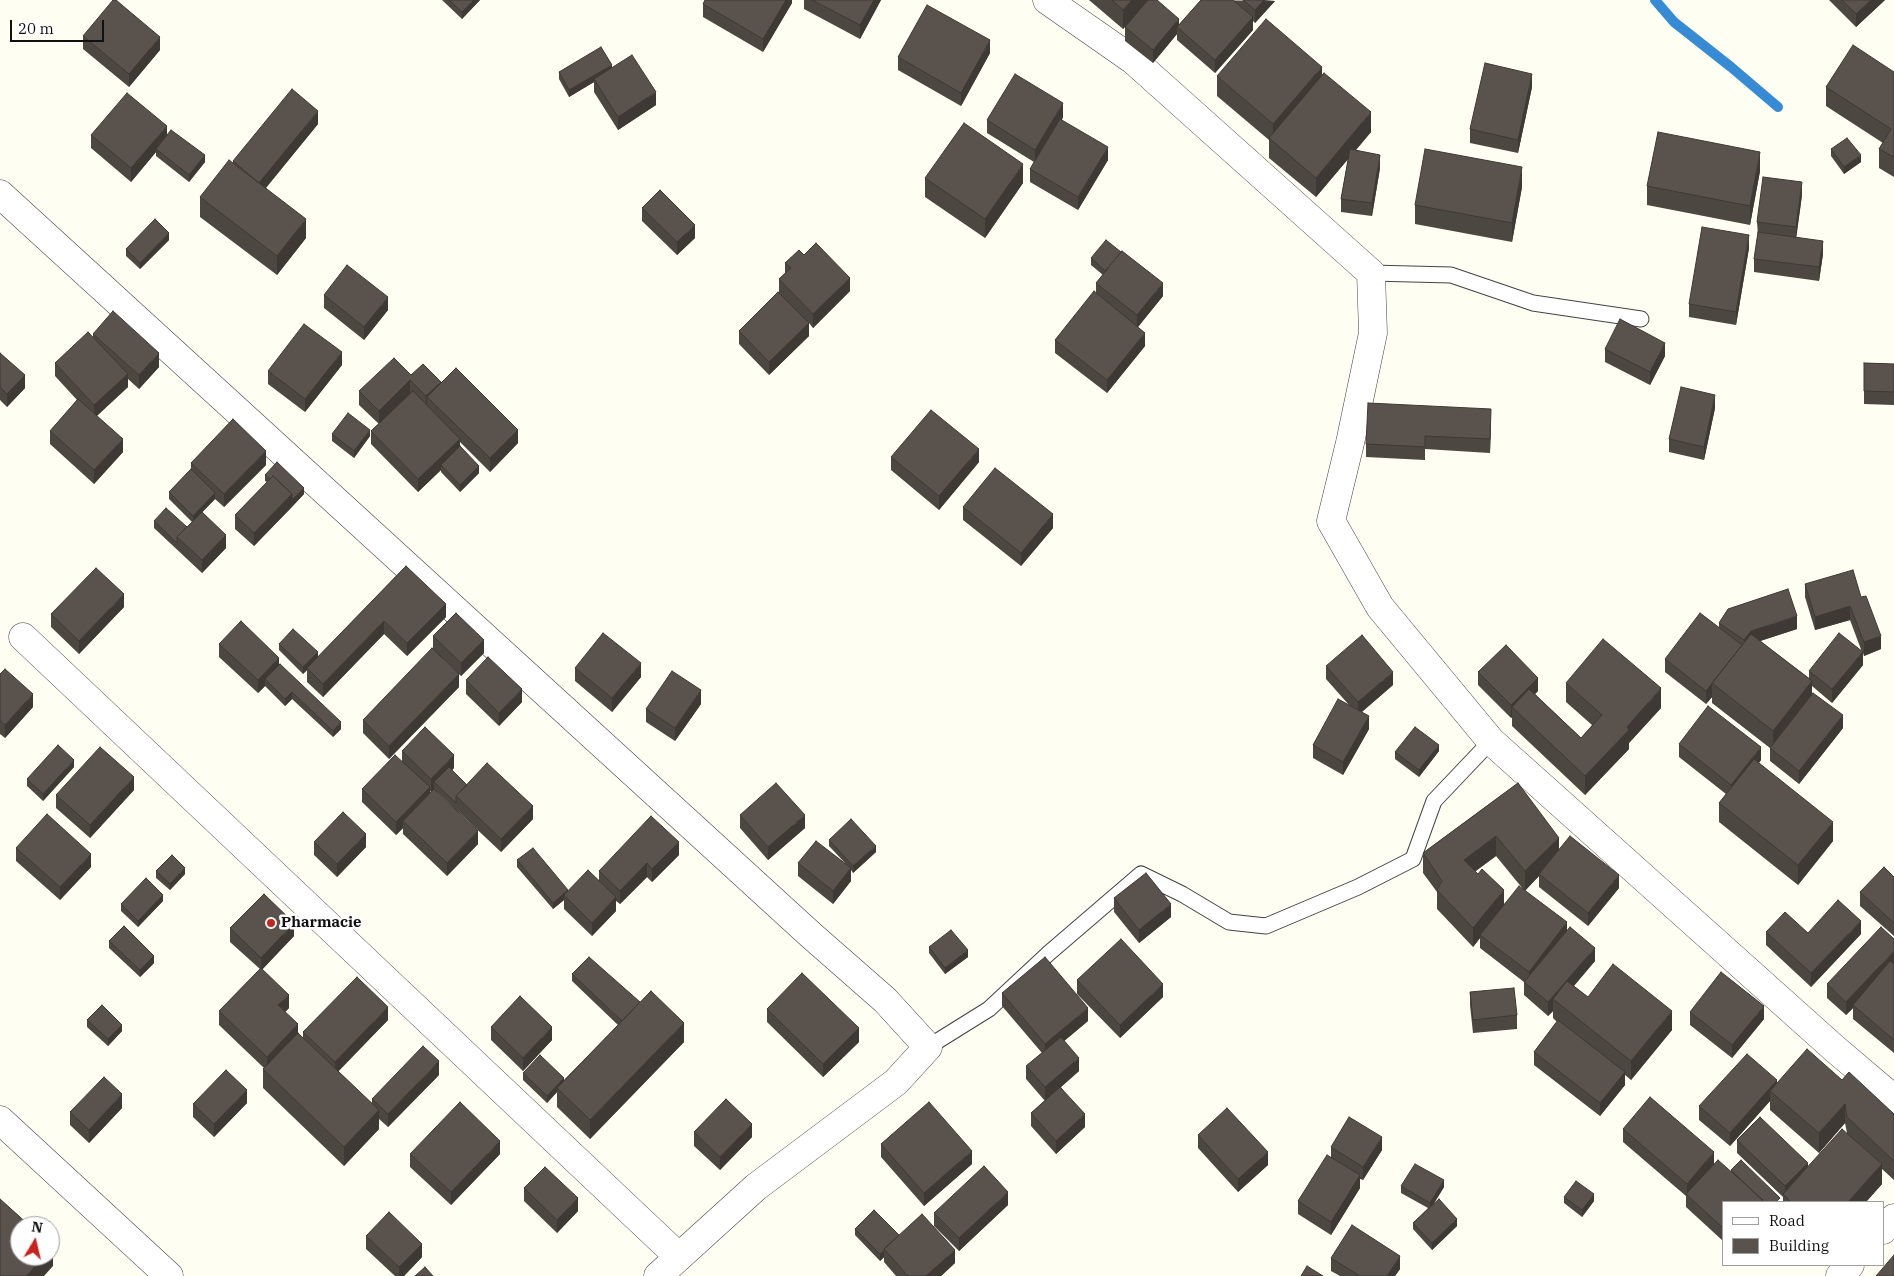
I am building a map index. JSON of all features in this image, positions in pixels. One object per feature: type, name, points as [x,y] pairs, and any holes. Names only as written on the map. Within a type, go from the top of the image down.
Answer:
[{"type":"street","points":[[1047,0],[1133,60],[1371,273],[1372,333],[1350,443],[1331,521],[1380,607],[1491,741],[1820,1036],[1894,1099]]},
{"type":"street","points":[[0,194],[805,930],[885,1000],[928,1047],[896,1082],[756,1187],[658,1276]]},
{"type":"street","points":[[23,637],[679,1257]]},
{"type":"street","points":[[0,1120],[169,1276]]},
{"type":"street","points":[[1884,1229],[1894,1218]]},
{"type":"street","points":[[1840,1276],[1849,1266]]},
{"type":"lane","points":[[1371,273],[1451,276],[1533,302],[1641,319]]},
{"type":"lane","points":[[928,1047],[989,1009],[1049,953],[1141,874],[1182,894],[1229,922],[1266,926],[1358,886],[1413,859],[1434,801],[1491,741]]},
{"type":"building","points":[[113,0],[116,0],[160,37],[129,74],[83,36]]},
{"type":"building","points":[[449,0],[474,0],[462,12]]},
{"type":"building","points":[[705,0],[786,0],[763,39],[703,4]]},
{"type":"building","points":[[812,0],[874,0],[860,25]]},
{"type":"building","points":[[1112,0],[1132,0],[1123,10]]},
{"type":"building","points":[[1148,0],[1157,0],[1179,19],[1153,50],[1125,27]]},
{"type":"building","points":[[1201,0],[1233,0],[1253,17],[1215,60],[1177,27]]},
{"type":"building","points":[[1243,0],[1264,0],[1255,10]]},
{"type":"building","points":[[1842,0],[1871,0],[1856,14]]},
{"type":"building","points":[[927,5],[990,40],[961,93],[898,57]]},
{"type":"building","points":[[1266,19],[1322,67],[1273,124],[1217,76]]},
{"type":"building","points":[[1853,45],[1894,72],[1894,157],[1879,149],[1891,129],[1826,87]]},
{"type":"building","points":[[601,47],[612,65],[569,90],[559,72]]},
{"type":"building","points":[[632,55],[656,92],[618,117],[594,79]]},
{"type":"building","points":[[1485,63],[1532,74],[1518,140],[1470,129]]},
{"type":"building","points":[[1324,73],[1371,112],[1316,178],[1269,138]]},
{"type":"building","points":[[1015,74],[1063,103],[1035,150],[987,120]]},
{"type":"building","points":[[292,89],[318,111],[259,183],[233,161]]},
{"type":"building","points":[[127,93],[167,126],[131,168],[91,135]]},
{"type":"building","points":[[1060,119],[1108,147],[1078,197],[1030,169]]},
{"type":"building","points":[[964,123],[1023,164],[985,219],[925,178]]},
{"type":"building","points":[[171,130],[205,155],[189,175],[156,149]]},
{"type":"building","points":[[1658,132],[1760,152],[1750,206],[1647,186]]},
{"type":"building","points":[[1847,138],[1861,155],[1844,167],[1831,149]]},
{"type":"building","points":[[1350,149],[1380,155],[1372,203],[1341,199]]},
{"type":"building","points":[[1425,149],[1522,167],[1512,223],[1415,205]]},
{"type":"building","points":[[229,160],[306,219],[277,256],[200,197]]},
{"type":"building","points":[[1763,177],[1802,182],[1796,227],[1757,222]]},
{"type":"building","points":[[660,190],[695,225],[677,242],[642,208]]},
{"type":"building","points":[[155,219],[169,233],[140,263],[126,249]]},
{"type":"building","points":[[1702,227],[1749,235],[1736,312],[1689,304]]},
{"type":"building","points":[[1758,232],[1823,241],[1819,267],[1754,259]]},
{"type":"building","points":[[1106,240],[1121,252],[1105,271],[1091,258]]},
{"type":"building","points":[[816,243],[850,278],[813,314],[779,279],[791,268],[785,263],[799,250],[804,255]]},
{"type":"building","points":[[1122,251],[1163,283],[1137,315],[1096,283]]},
{"type":"building","points":[[347,265],[388,297],[364,327],[324,295]]},
{"type":"building","points":[[1094,291],[1145,333],[1107,380],[1055,340]]},
{"type":"building","points":[[778,292],[809,323],[769,362],[739,331]]},
{"type":"building","points":[[113,311],[159,353],[139,375],[93,334]]},
{"type":"building","points":[[1620,319],[1665,343],[1650,372],[1605,349]]},
{"type":"building","points":[[304,324],[342,352],[305,399],[268,371]]},
{"type":"building","points":[[88,332],[128,374],[94,405],[55,363]]},
{"type":"building","points":[[0,353],[25,375],[7,394],[0,387]]},
{"type":"building","points":[[394,358],[411,375],[423,364],[441,382],[426,396],[410,380],[379,411],[359,391]]},
{"type":"building","points":[[1864,363],[1894,364],[1894,392],[1864,391]]},
{"type":"building","points":[[456,368],[518,430],[490,458],[427,397]]},
{"type":"building","points":[[1681,387],[1715,395],[1704,447],[1669,439]]},
{"type":"building","points":[[413,391],[460,439],[418,479],[371,431]]},
{"type":"building","points":[[78,399],[123,439],[94,470],[50,431]]},
{"type":"building","points":[[1368,403],[1491,409],[1490,439],[1425,436],[1425,447],[1366,444]]},
{"type":"building","points":[[931,410],[979,449],[939,496],[891,457]]},
{"type":"building","points":[[348,413],[370,430],[354,451],[332,434]]},
{"type":"building","points":[[233,419],[266,451],[224,494],[191,463]]},
{"type":"building","points":[[460,446],[479,466],[460,485],[441,465]]},
{"type":"building","points":[[277,462],[304,488],[292,500],[292,494],[273,476],[270,479],[265,475]]},
{"type":"building","points":[[995,468],[1053,514],[1021,553],[963,507]]},
{"type":"building","points":[[191,469],[215,493],[193,516],[169,492]]},
{"type":"building","points":[[273,476],[292,494],[254,533],[235,515]]},
{"type":"building","points":[[166,508],[187,527],[177,537],[177,543],[154,521]]},
{"type":"building","points":[[202,512],[226,535],[202,560],[177,537]]},
{"type":"building","points":[[406,566],[446,604],[407,643],[384,621],[323,684],[307,668]]},
{"type":"building","points":[[96,568],[124,594],[79,641],[51,614]]},
{"type":"building","points":[[1853,570],[1861,597],[1866,596],[1881,636],[1864,642],[1850,606],[1815,617],[1805,584]]},
{"type":"building","points":[[1788,589],[1797,616],[1751,631],[1744,640],[1719,623],[1728,609]]},
{"type":"building","points":[[456,613],[484,640],[461,663],[433,636]]},
{"type":"building","points":[[1700,613],[1742,645],[1706,691],[1665,659]]},
{"type":"building","points":[[241,621],[279,658],[258,680],[219,644]]},
{"type":"building","points":[[293,629],[318,652],[303,667],[279,644]]},
{"type":"building","points":[[603,633],[641,663],[612,698],[575,668]]},
{"type":"building","points":[[1839,633],[1863,652],[1832,689],[1809,671]]},
{"type":"building","points":[[1751,634],[1812,681],[1773,731],[1712,683]]},
{"type":"building","points":[[1362,635],[1393,672],[1358,702],[1326,666]]},
{"type":"building","points":[[1603,639],[1661,688],[1627,727],[1629,730],[1585,776],[1512,707],[1529,689],[1581,738],[1602,715],[1566,683]]},
{"type":"building","points":[[1506,645],[1538,678],[1511,705],[1478,672]]},
{"type":"building","points":[[432,648],[459,674],[389,746],[363,720]]},
{"type":"building","points":[[488,657],[522,689],[499,713],[466,680]]},
{"type":"building","points":[[280,664],[341,722],[333,731],[292,692],[285,699],[265,679]]},
{"type":"building","points":[[5,669],[33,694],[5,725],[0,721],[0,674]]},
{"type":"building","points":[[672,671],[701,690],[675,728],[646,709]]},
{"type":"building","points":[[1813,693],[1843,715],[1799,771],[1770,748]]},
{"type":"building","points":[[1338,699],[1369,716],[1343,762],[1313,745]]},
{"type":"building","points":[[1708,706],[1761,747],[1731,785],[1679,744]]},
{"type":"building","points":[[425,727],[454,755],[431,779],[402,751]]},
{"type":"building","points":[[1415,727],[1439,745],[1419,770],[1395,752]]},
{"type":"building","points":[[58,745],[74,760],[43,794],[27,779]]},
{"type":"building","points":[[100,747],[134,777],[90,825],[56,795]]},
{"type":"building","points":[[395,755],[430,787],[396,822],[362,789]]},
{"type":"building","points":[[1754,759],[1833,822],[1798,865],[1719,803]]},
{"type":"building","points":[[487,763],[533,806],[501,839],[456,796]]},
{"type":"building","points":[[449,767],[467,785],[456,796],[456,803],[434,782]]},
{"type":"building","points":[[776,783],[805,815],[768,847],[740,815]]},
{"type":"building","points":[[1518,783],[1559,838],[1525,871],[1496,836],[1464,860],[1478,874],[1482,869],[1504,890],[1473,928],[1437,890],[1442,881],[1423,853]]},
{"type":"building","points":[[434,789],[478,831],[447,863],[403,821]]},
{"type":"building","points":[[343,812],[366,834],[337,864],[314,842]]},
{"type":"building","points":[[47,814],[91,854],[60,887],[16,848]]},
{"type":"building","points":[[651,816],[679,842],[652,869],[647,863],[620,891],[599,871]]},
{"type":"building","points":[[851,819],[876,846],[853,866],[829,840]]},
{"type":"building","points":[[1570,836],[1619,875],[1588,913],[1539,874]]},
{"type":"building","points":[[816,841],[851,868],[833,891],[798,863]]},
{"type":"building","points":[[533,848],[568,890],[553,903],[517,860]]},
{"type":"building","points":[[172,855],[185,868],[170,884],[156,871]]},
{"type":"building","points":[[1884,867],[1894,877],[1894,923],[1860,892]]},
{"type":"building","points":[[588,870],[616,897],[592,923],[564,895]]},
{"type":"building","points":[[1146,873],[1171,904],[1139,930],[1114,898]]},
{"type":"building","points":[[146,878],[163,895],[138,921],[121,904]]},
{"type":"building","points":[[1519,886],[1567,922],[1529,972],[1480,935]]},
{"type":"building","points":[[264,894],[294,923],[261,958],[230,928]]},
{"type":"building","points":[[1838,900],[1861,921],[1811,973],[1766,932],[1785,912],[1808,933]]},
{"type":"building","points":[[124,926],[154,956],[140,970],[109,941]]},
{"type":"building","points":[[1570,927],[1595,948],[1548,1002],[1524,982]]},
{"type":"building","points":[[1881,927],[1894,939],[1894,951],[1846,1002],[1827,984]]},
{"type":"building","points":[[951,930],[968,950],[945,968],[929,947]]},
{"type":"building","points":[[1121,939],[1163,984],[1120,1025],[1077,980]]},
{"type":"building","points":[[589,957],[640,1002],[622,1021],[572,974]]},
{"type":"building","points":[[1045,957],[1088,1008],[1045,1044],[1002,993]]},
{"type":"building","points":[[1890,961],[1894,964],[1894,1040],[1853,1005]]},
{"type":"building","points":[[1613,964],[1672,1011],[1631,1061],[1553,999],[1567,981],[1588,997]]},
{"type":"building","points":[[261,968],[289,995],[278,1005],[298,1024],[267,1057],[219,1011]]},
{"type":"building","points":[[1721,972],[1764,1006],[1732,1045],[1690,1012]]},
{"type":"building","points":[[802,973],[859,1028],[823,1064],[767,1009]]},
{"type":"building","points":[[357,977],[388,1007],[335,1062],[303,1032]]},
{"type":"building","points":[[1514,988],[1517,1015],[1473,1020],[1470,992]]},
{"type":"building","points":[[651,991],[684,1023],[590,1120],[557,1088]]},
{"type":"building","points":[[520,996],[552,1027],[523,1058],[491,1027]]},
{"type":"building","points":[[102,1005],[122,1025],[108,1039],[87,1020]]},
{"type":"building","points":[[1558,1020],[1625,1072],[1600,1103],[1534,1052]]},
{"type":"building","points":[[298,1033],[379,1110],[344,1147],[263,1069]]},
{"type":"building","points":[[1061,1037],[1079,1058],[1045,1087],[1026,1066]]},
{"type":"building","points":[[423,1046],[439,1061],[388,1114],[372,1099]]},
{"type":"building","points":[[1807,1049],[1842,1080],[1849,1072],[1894,1114],[1894,1161],[1847,1117],[1845,1104],[1819,1133],[1770,1091]]},
{"type":"building","points":[[1747,1054],[1777,1080],[1730,1133],[1699,1106]]},
{"type":"building","points":[[540,1055],[564,1078],[547,1096],[523,1073]]},
{"type":"building","points":[[226,1070],[247,1090],[214,1124],[193,1104]]},
{"type":"building","points":[[104,1077],[122,1094],[89,1130],[70,1112]]},
{"type":"building","points":[[1060,1087],[1085,1114],[1056,1141],[1031,1113]]},
{"type":"building","points":[[1650,1097],[1714,1152],[1687,1184],[1623,1129]]},
{"type":"building","points":[[726,1099],[752,1124],[720,1157],[694,1132]]},
{"type":"building","points":[[460,1102],[500,1141],[451,1192],[410,1154]]},
{"type":"building","points":[[929,1102],[972,1151],[924,1193],[881,1144]]},
{"type":"building","points":[[1227,1108],[1268,1152],[1238,1179],[1198,1135]]},
{"type":"building","points":[[1349,1117],[1382,1137],[1363,1167],[1331,1147]]},
{"type":"building","points":[[1760,1117],[1808,1163],[1785,1186],[1737,1140]]},
{"type":"building","points":[[1842,1129],[1882,1164],[1849,1201],[1790,1201],[1783,1194]]},
{"type":"building","points":[[1327,1155],[1360,1175],[1331,1222],[1298,1201]]},
{"type":"building","points":[[1718,1160],[1763,1200],[1722,1201],[1722,1227],[1686,1194]]},
{"type":"building","points":[[1741,1160],[1780,1198],[1777,1201],[1763,1201],[1731,1170]]},
{"type":"building","points":[[1415,1164],[1444,1180],[1430,1203],[1401,1186]]},
{"type":"building","points":[[984,1166],[1008,1192],[959,1238],[934,1213]]},
{"type":"building","points":[[545,1167],[578,1198],[557,1220],[524,1188]]},
{"type":"building","points":[[1576,1181],[1594,1194],[1582,1210],[1564,1197]]},
{"type":"building","points":[[0,1199],[19,1216],[10,1216],[10,1266],[35,1266],[26,1276],[0,1276]]},
{"type":"building","points":[[1439,1199],[1457,1219],[1432,1243],[1413,1223]]},
{"type":"building","points":[[874,1210],[899,1235],[880,1254],[855,1229]]},
{"type":"building","points":[[389,1212],[422,1244],[399,1267],[366,1236]]},
{"type":"building","points":[[922,1214],[955,1250],[926,1276],[908,1276],[884,1249]]},
{"type":"building","points":[[1352,1225],[1400,1256],[1387,1276],[1360,1276],[1331,1258]]},
{"type":"building","points":[[1894,1255],[1894,1276],[1876,1276]]},
{"type":"building","points":[[1307,1266],[1323,1276],[1301,1276]]},
{"type":"building","points":[[425,1267],[433,1276],[415,1276]]},
{"type":"waterway","points":[[1655,0],[1674,22],[1778,107]]},
{"type":"place","name":"Pharmacie","points":[[271,923]]}]
